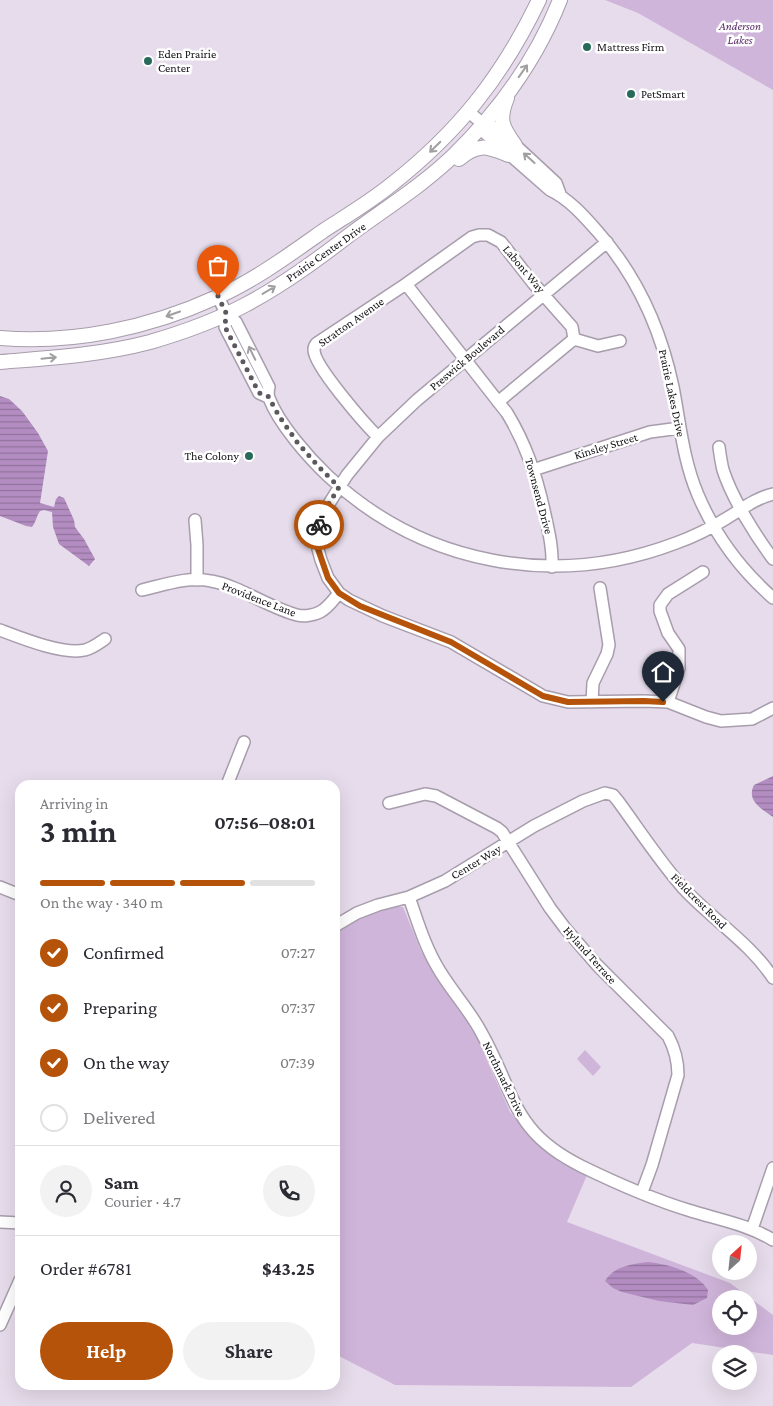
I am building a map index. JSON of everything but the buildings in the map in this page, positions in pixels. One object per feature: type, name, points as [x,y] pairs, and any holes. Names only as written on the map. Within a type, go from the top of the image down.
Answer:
[{"type":"main road","name":"Prairie Center Drive","points":[[0,338],[67,338],[119,330],[173,315],[218,296],[258,275],[390,186],[424,158],[469,112],[505,62],[539,0]]},
{"type":"main road","name":"Prairie Center Drive","points":[[0,362],[75,356],[123,348],[158,339],[245,305],[294,276],[453,156],[483,124],[529,63],[560,0]]},
{"type":"main road","points":[[398,199],[437,179],[471,150],[485,147],[512,150],[502,122],[502,111],[511,89]]},
{"type":"street","name":"Prairie Lakes Drive","points":[[469,112],[483,124],[485,133],[512,150],[550,190],[560,194],[586,218],[626,267],[642,294],[666,354],[688,467],[697,494],[723,543],[740,566],[773,598]]},
{"type":"street","name":"Labont Way","points":[[406,284],[472,238],[479,235],[488,235],[501,242],[572,327],[574,339]]},
{"type":"street","name":"Preswick Boulevard","points":[[339,593],[328,578],[318,549],[318,529],[322,515],[339,487],[378,437],[417,400],[607,242]]},
{"type":"street","name":"Townsend Drive","points":[[406,284],[518,430],[528,452],[539,486],[550,538],[552,567]]},
{"type":"street","name":"Stratton Avenue","points":[[378,437],[332,384],[314,353],[314,349],[317,343],[406,284]]},
{"type":"street","points":[[218,296],[226,313],[225,327],[259,393],[268,396],[297,442],[318,466],[339,487],[366,508],[393,524],[438,545],[486,560],[519,565],[585,566],[621,561],[670,546],[713,526],[761,497],[773,494]]},
{"type":"street","points":[[498,402],[574,339],[598,346],[620,341]]},
{"type":"street","name":"Kinsley Street","points":[[533,470],[568,457],[650,432],[680,428]]},
{"type":"street","points":[[719,447],[722,468],[731,491],[773,559]]},
{"type":"street","points":[[195,520],[197,580]]},
{"type":"street","points":[[668,702],[679,668],[679,649],[668,633],[660,611],[660,605],[668,594],[703,572]]},
{"type":"street","name":"Providence Lane","points":[[142,590],[197,580],[211,581],[298,615],[312,615],[321,612],[339,593]]},
{"type":"street","points":[[592,702],[593,683],[607,654],[609,645],[600,588]]},
{"type":"street","points":[[339,593],[366,608],[451,642],[543,696],[568,702],[668,702],[721,721],[752,718],[773,708]]},
{"type":"street","points":[[0,630],[29,641],[76,651],[94,647],[105,639]]},
{"type":"street","points":[[229,780],[244,742]]},
{"type":"street","name":"Center Way","points":[[340,923],[357,913],[409,897],[445,881],[551,816],[605,793],[613,795]]},
{"type":"street","name":"Hyland Terrace","points":[[388,803],[425,794],[436,796],[498,828],[565,928],[598,965],[668,1036],[674,1047],[678,1062],[676,1088],[642,1192]]},
{"type":"street","name":"Fieldcrest Road","points":[[613,795],[685,890],[749,949],[773,978]]},
{"type":"street","points":[[0,887],[15,893]]},
{"type":"street","name":"Northmark Drive","points":[[409,897],[428,950],[440,972],[470,1013],[482,1034],[525,1123],[548,1146],[565,1157],[642,1192],[687,1210],[752,1229],[773,1240]]},
{"type":"street","points":[[752,1229],[773,1168]]},
{"type":"street","points":[[0,1222],[15,1223]]},
{"type":"street","points":[[0,1325],[15,1291]]},
{"type":"green space","name":"Anderson Lakes","points":[[605,0],[773,0],[773,90],[638,13]]},
{"type":"green space","points":[[395,907],[403,907],[421,951],[478,1040],[510,1112],[539,1146],[561,1163],[587,1175],[567,1222],[712,1276],[712,1280],[722,1280],[730,1283],[739,1290],[712,1290],[712,1335],[757,1335],[757,1303],[773,1315],[773,1355],[757,1353],[757,1345],[712,1346],[692,1343],[631,1387],[395,1385],[340,1357],[340,929],[361,917]]},
{"type":"green space","points":[[585,1050],[601,1067],[593,1076],[577,1059]]},
{"type":"shaded area","points":[[0,396],[9,399],[22,411],[48,451],[40,503],[54,507],[59,496],[64,498],[74,520],[75,527],[95,559],[89,566],[59,544],[53,527],[52,512],[40,511],[32,527],[0,516]]},
{"type":"shaded area","points":[[773,776],[773,817],[756,804],[752,791],[754,785]]},
{"type":"shaded area","points":[[648,1262],[673,1267],[697,1278],[708,1290],[707,1298],[693,1305],[659,1301],[622,1292],[613,1288],[605,1281],[618,1269]]},
{"type":"way so far","points":[[218,296],[226,313],[225,327],[259,393],[268,396],[297,442],[339,487],[322,515],[319,525]]},
{"type":"place","name":"Mattress Firm","points":[[587,47]]},
{"type":"place","name":"Eden Prairie Center","points":[[148,61]]},
{"type":"place","name":"PetSmart","points":[[631,94]]},
{"type":"place","name":"The Colony","points":[[249,456]]},
{"type":"route","points":[[319,525],[318,549],[328,578],[339,593],[360,606],[451,642],[543,696],[568,702],[663,702]]}]
